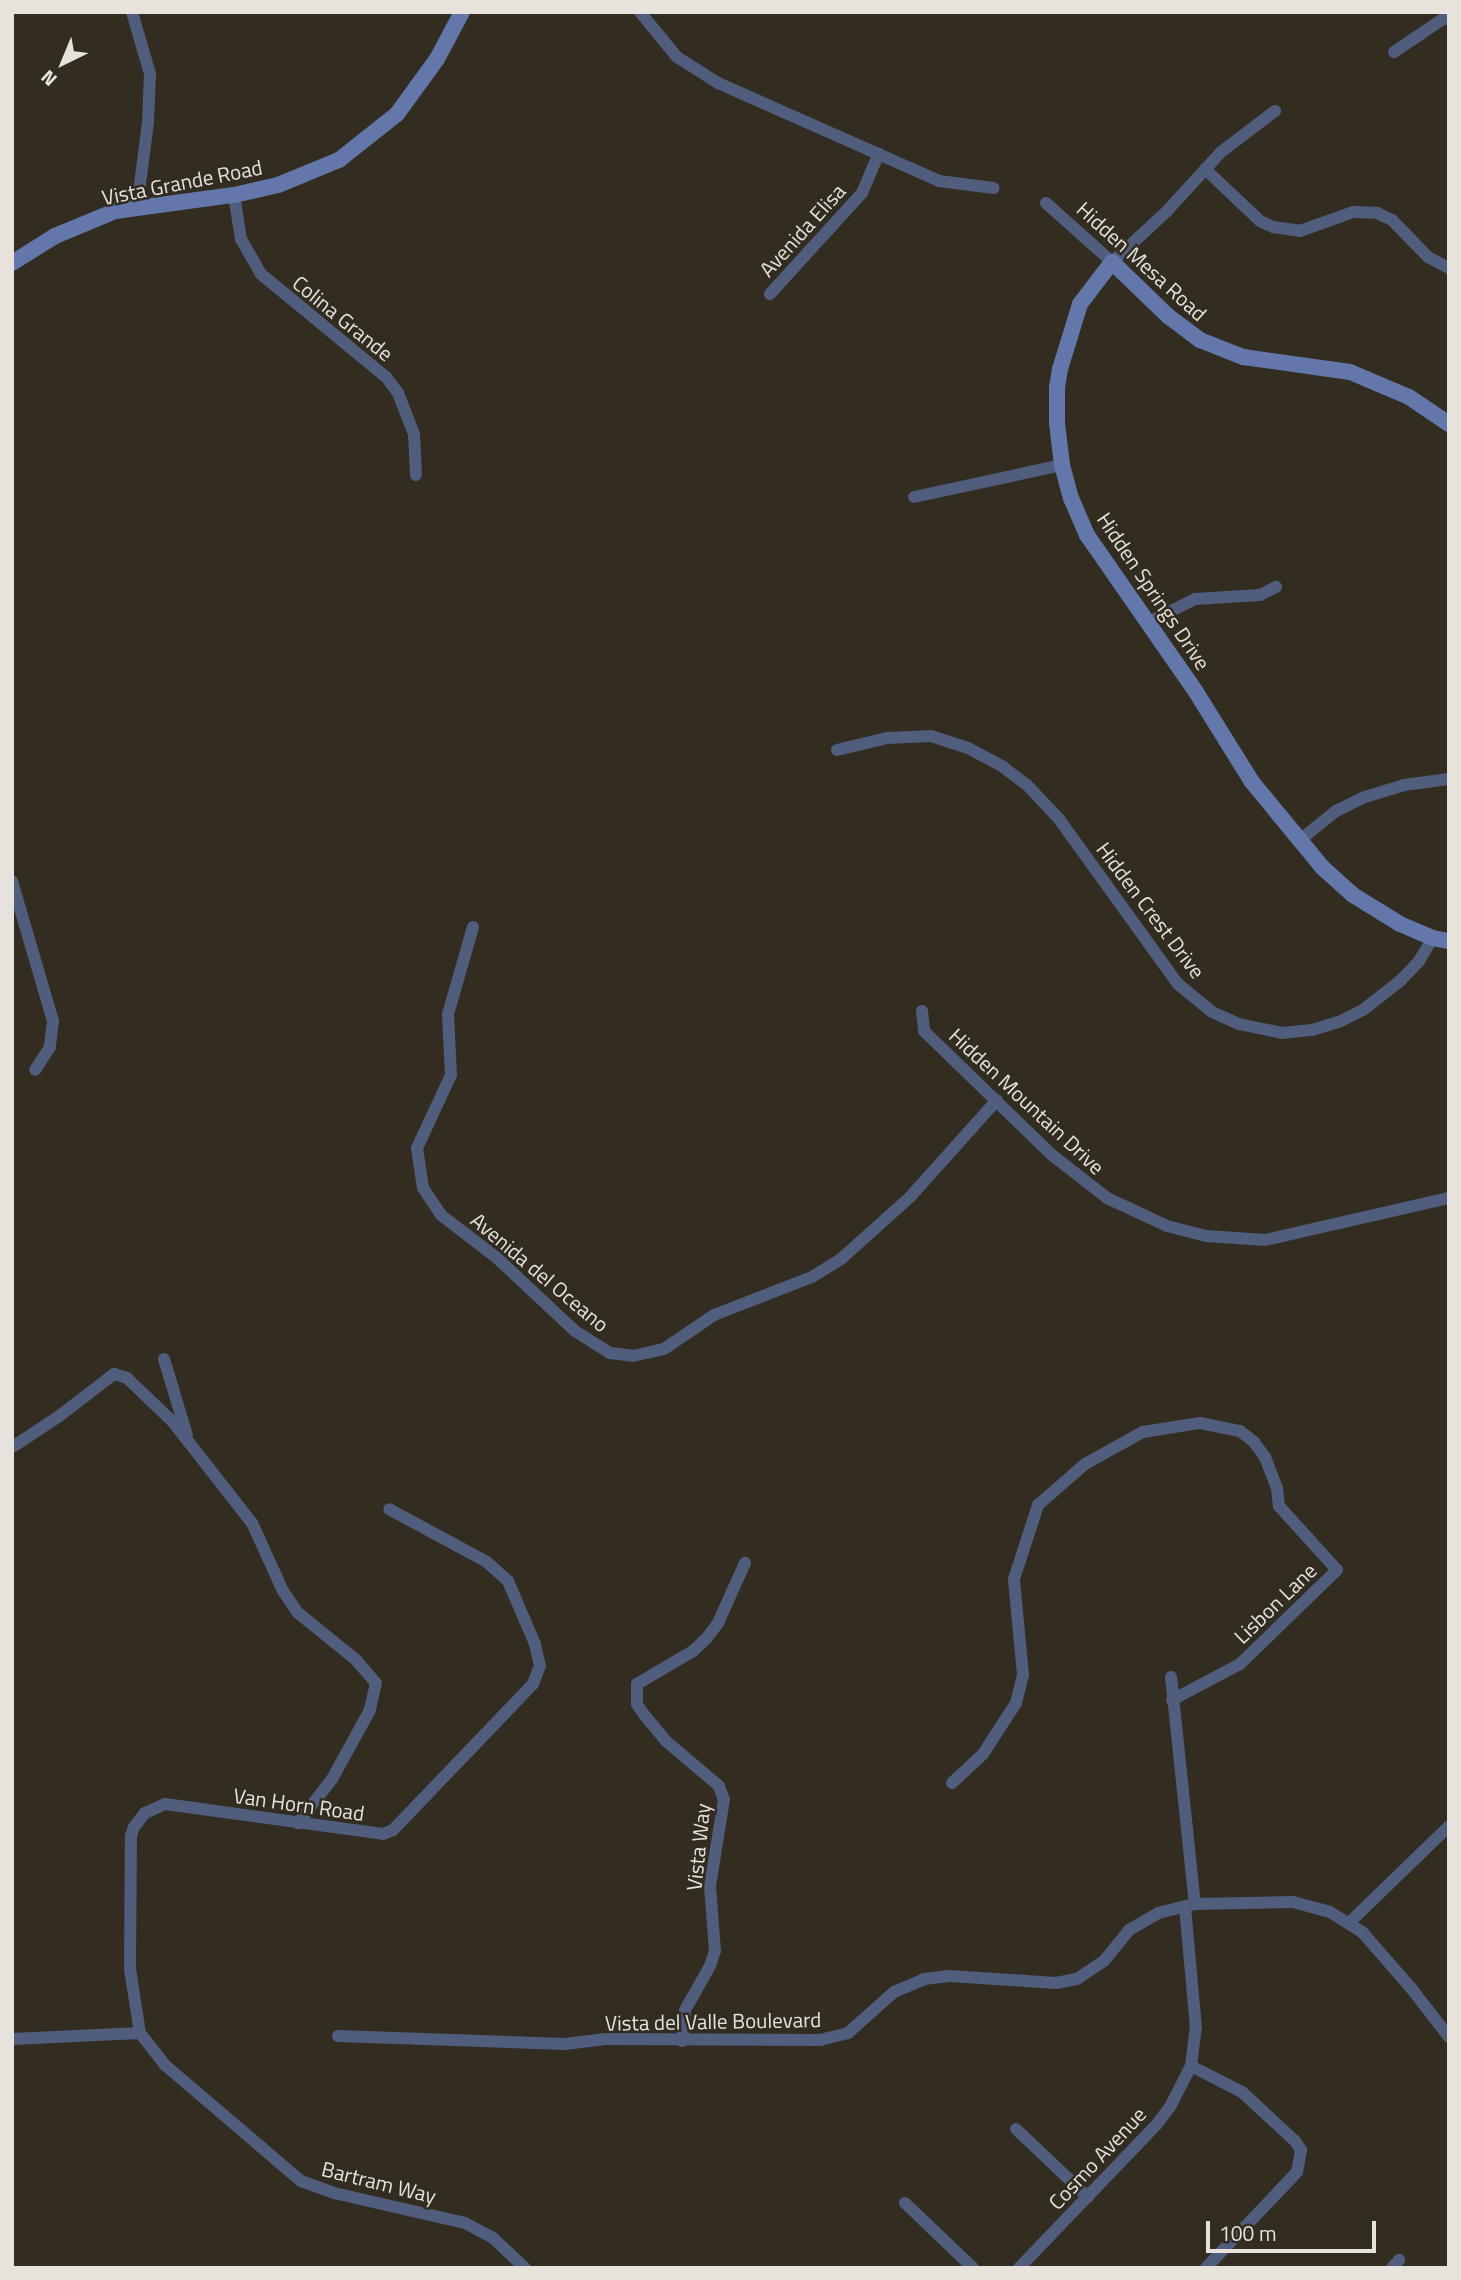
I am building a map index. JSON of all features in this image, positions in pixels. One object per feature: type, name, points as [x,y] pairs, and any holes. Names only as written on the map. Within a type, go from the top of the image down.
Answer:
[{"type":"street","points":[[132,12],[150,74],[148,130],[137,208]]},
{"type":"street","name":"Vista Grande Road","points":[[12,263],[55,236],[115,211],[234,195],[278,185],[339,160],[397,114],[437,59],[462,12]]},
{"type":"street","points":[[640,12],[669,49],[707,78],[939,181],[994,188]]},
{"type":"street","points":[[1394,51],[1443,17]]},
{"type":"street","name":"Hidden Springs Drive","points":[[1275,111],[1221,152],[1167,211],[1112,262],[1080,304],[1059,369],[1057,423],[1062,465],[1087,535],[1196,692],[1252,782],[1323,868],[1353,895],[1384,916],[1441,940]]},
{"type":"street","name":"Avenida Elisa","points":[[770,294],[862,193],[879,153]]},
{"type":"street","points":[[1205,169],[1260,221],[1273,227],[1300,231],[1353,212],[1377,213],[1392,220],[1429,257],[1449,268]]},
{"type":"street","name":"Colina Grande","points":[[234,195],[241,239],[261,274],[386,377],[398,393],[414,434],[416,475]]},
{"type":"street","name":"Hidden Mesa Road","points":[[1046,203],[1169,317],[1200,340],[1243,357],[1350,372],[1409,397],[1449,424]]},
{"type":"street","points":[[914,497],[1062,465]]},
{"type":"street","points":[[1147,623],[1195,599],[1260,595],[1276,587]]},
{"type":"street","name":"Hidden Crest Drive","points":[[836,750],[887,738],[931,736],[968,748],[1003,767],[1027,785],[1059,819],[1178,984],[1212,1012],[1239,1024],[1282,1033],[1312,1030],[1339,1022],[1363,1010],[1400,981],[1441,940]]},
{"type":"street","points":[[1300,840],[1336,811],[1365,797],[1404,785],[1449,779]]},
{"type":"street","points":[[12,881],[53,1021],[50,1047],[35,1070]]},
{"type":"street","name":"Avenida del Oceano","points":[[472,927],[448,1014],[451,1075],[417,1148],[423,1188],[441,1215],[497,1258],[575,1331],[610,1353],[633,1356],[664,1349],[714,1315],[811,1277],[842,1259],[910,1197],[997,1100]]},
{"type":"street","name":"Hidden Mountain Drive","points":[[922,1011],[924,1031],[1052,1155],[1107,1198],[1147,1218],[1206,1236],[1265,1240],[1449,1198]]},
{"type":"street","points":[[164,1359],[189,1442]]},
{"type":"street","points":[[14,1446],[58,1417],[114,1374],[127,1378],[173,1422],[252,1523],[283,1591],[297,1612],[356,1660],[376,1683],[370,1710],[332,1779],[298,1823]]},
{"type":"street","name":"Lisbon Lane","points":[[952,1783],[983,1754],[1016,1703],[1023,1675],[1014,1578],[1038,1505],[1085,1464],[1143,1432],[1200,1423],[1240,1431],[1254,1442],[1265,1457],[1277,1488],[1279,1506],[1336,1570],[1240,1664],[1172,1700]]},
{"type":"street","name":"Van Horn Road","points":[[140,2033],[130,1969],[134,1827],[145,1813],[165,1804],[376,1835],[393,1830],[533,1684],[540,1666],[535,1644],[509,1581],[487,1562],[389,1509]]},
{"type":"street","name":"Vista Way","points":[[682,2041],[685,2010],[710,1966],[715,1951],[710,1886],[724,1800],[719,1786],[666,1741],[645,1716],[637,1704],[637,1684],[693,1651],[706,1639],[718,1623],[745,1563]]},
{"type":"street","points":[[1171,1677],[1190,1905],[1196,2028],[1191,2066],[1242,2092],[1295,2141],[1301,2150],[1297,2172],[1206,2268]]},
{"type":"street","points":[[1349,1923],[1449,1826]]},
{"type":"street","name":"Vista del Valle Boulevard","points":[[338,2036],[565,2044],[606,2039],[682,2041],[834,2037],[848,2033],[868,2018],[894,1992],[924,1979],[949,1976],[1056,1983],[1077,1979],[1104,1961],[1129,1930],[1158,1913],[1190,1905],[1293,1902],[1320,1908],[1363,1933],[1412,1988],[1449,2037]]},
{"type":"street","points":[[12,2039],[140,2033]]},
{"type":"street","name":"Bartram Way","points":[[140,2033],[165,2065],[301,2181],[334,2193],[465,2223],[493,2238],[523,2267]]},
{"type":"street","name":"Cosmo Avenue","points":[[1019,2268],[1162,2118],[1191,2066]]},
{"type":"street","points":[[1016,2130],[1088,2197]]},
{"type":"street","points":[[905,2203],[973,2268]]}]
